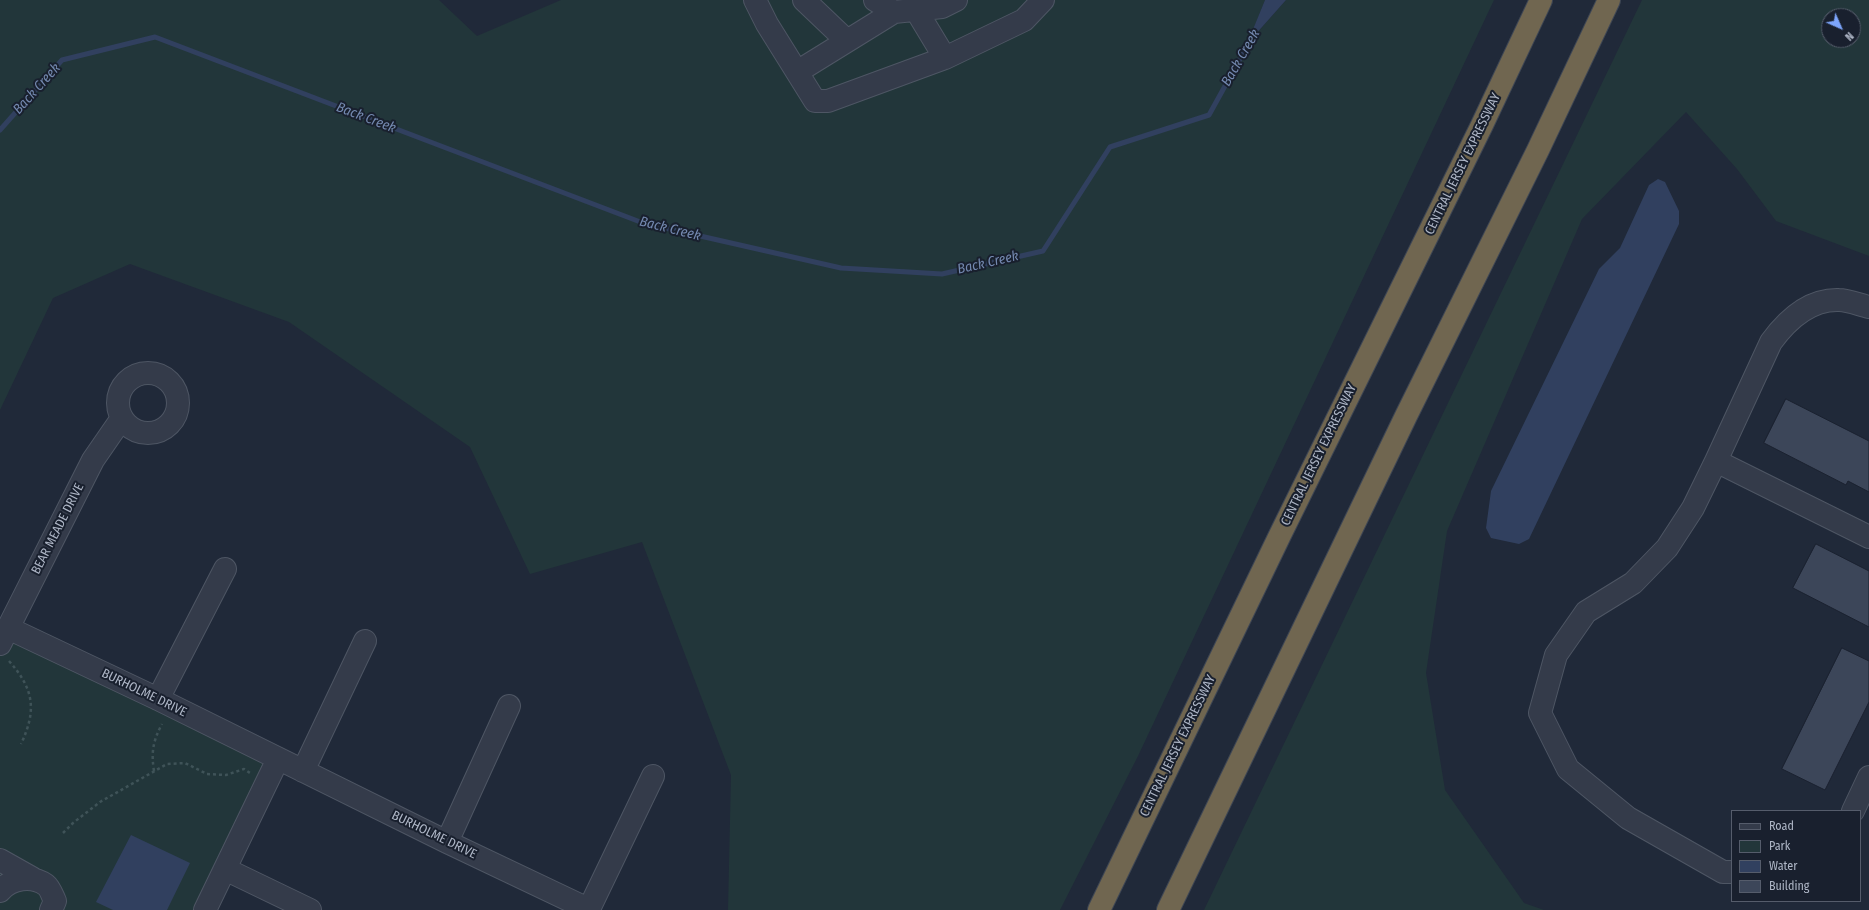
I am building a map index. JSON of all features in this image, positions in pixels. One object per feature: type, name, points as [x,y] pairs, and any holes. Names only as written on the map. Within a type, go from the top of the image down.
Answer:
[{"type":"highway","name":"CENTRAL JERSEY EXPRESSWAY","points":[[1099,910],[1280,535],[1482,125],[1541,0]]},
{"type":"highway","points":[[1168,910],[1406,416],[1538,150],[1609,0]]},
{"type":"street","points":[[804,0],[848,41]]},
{"type":"street","points":[[875,0],[894,12]]},
{"type":"street","points":[[798,72],[894,12],[942,7],[956,0]]},
{"type":"street","points":[[761,2],[815,101],[828,101],[945,58],[1024,20],[1043,0]]},
{"type":"street","points":[[916,10],[945,58]]},
{"type":"street","points":[[1731,872],[1722,872],[1628,818],[1574,774],[1568,769],[1540,713],[1556,655],[1586,612],[1633,583],[1667,548],[1692,508],[1716,461],[1771,342],[1784,325],[1814,304],[1839,300],[1869,307]]},
{"type":"street","name":"BEAR MEADE DRIVE","points":[[6,644],[93,460],[122,418]]},
{"type":"street","points":[[1716,461],[1869,537]]},
{"type":"street","points":[[158,699],[225,569]]},
{"type":"street","points":[[303,771],[365,641]]},
{"type":"street","name":"BURHOLME DRIVE","points":[[6,644],[158,699],[447,842],[590,910]]},
{"type":"street","points":[[447,842],[509,706]]},
{"type":"street","points":[[206,910],[278,759]]},
{"type":"street","points":[[590,910],[653,776]]},
{"type":"street","points":[[1853,810],[1869,777]]},
{"type":"street","points":[[0,860],[47,886],[55,902],[51,910]]},
{"type":"street","points":[[225,869],[310,910]]},
{"type":"street","points":[[0,891],[4,886],[16,880],[32,878]]},
{"type":"path","points":[[6,644],[26,684],[31,698],[29,716],[21,744]]},
{"type":"path","points":[[154,771],[152,755],[156,736],[162,724]]},
{"type":"path","points":[[63,833],[73,823],[100,802],[167,764],[185,763],[207,774],[226,775],[244,769],[254,774]]},
{"type":"green space","points":[[0,0],[439,0],[477,36],[561,0],[1265,0],[1248,43],[1286,0],[1494,0],[1138,756],[1060,910],[728,910],[731,775],[642,542],[530,574],[470,447],[289,322],[130,264],[53,298],[0,410]]},
{"type":"green space","points":[[1642,0],[1869,0],[1869,256],[1776,221],[1737,169],[1686,112],[1582,219],[1447,531],[1426,673],[1445,790],[1524,903],[1544,910],[1204,910]]},
{"type":"green space","points":[[8,628],[278,759],[206,910],[0,910],[0,640]]},
{"type":"water","points":[[1265,0],[1286,0],[1247,44]]},
{"type":"water","points":[[1658,179],[1665,182],[1679,211],[1679,224],[1529,539],[1519,544],[1491,538],[1486,528],[1491,491],[1599,269],[1620,248],[1649,185]]},
{"type":"water","points":[[131,835],[190,863],[167,910],[113,910],[96,902]]},
{"type":"building","points":[[1786,399],[1869,441],[1869,492],[1848,481],[1846,485],[1764,443]]},
{"type":"building","points":[[1816,544],[1869,571],[1869,627],[1793,588]]},
{"type":"building","points":[[1842,648],[1869,661],[1869,702],[1825,790],[1782,769]]},
{"type":"waterway","name":"Back Creek","points":[[0,130],[62,60],[155,37],[643,223],[841,268],[942,274],[1043,251],[1110,147],[1209,115],[1251,39]]}]
